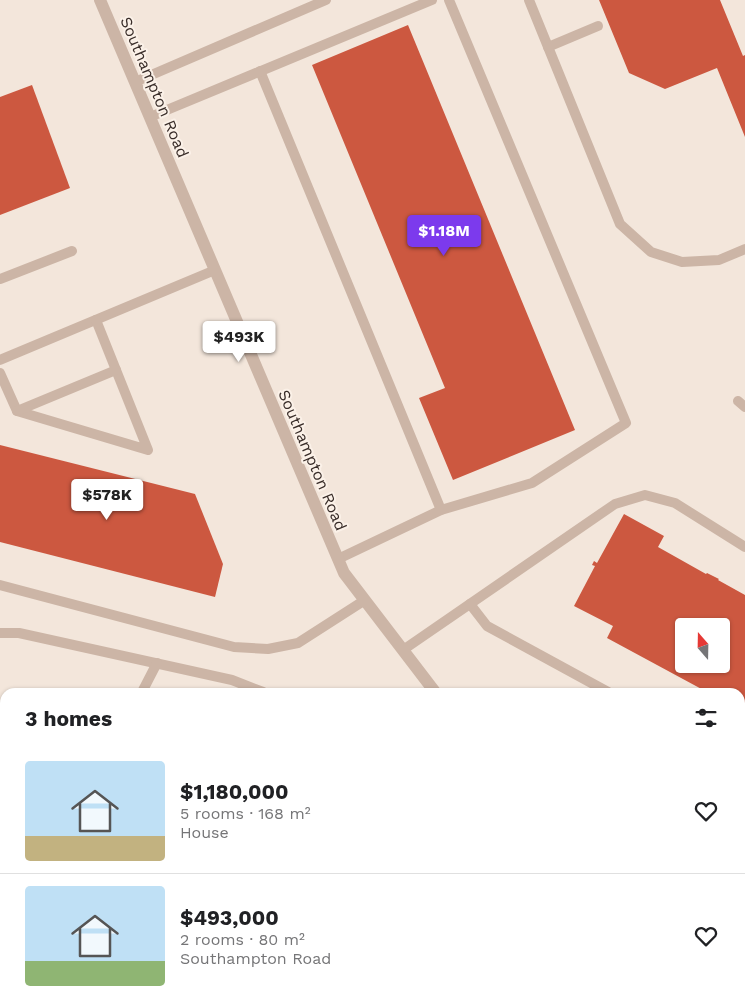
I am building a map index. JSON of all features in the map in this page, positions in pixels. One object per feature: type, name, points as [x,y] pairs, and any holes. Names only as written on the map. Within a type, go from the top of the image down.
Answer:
[{"type":"street","name":"Southampton Road","points":[[100,0],[344,573],[432,688]]},
{"type":"lane","points":[[135,82],[326,0]]},
{"type":"lane","points":[[150,117],[432,0]]},
{"type":"lane","points":[[338,559],[441,510],[532,483],[626,423],[449,0]]},
{"type":"lane","points":[[529,0],[620,224],[651,252],[682,262],[719,260],[745,249]]},
{"type":"lane","points":[[548,47],[598,26]]},
{"type":"lane","points":[[260,71],[441,510]]},
{"type":"lane","points":[[0,279],[72,251]]},
{"type":"lane","points":[[0,360],[215,270]]},
{"type":"lane","points":[[0,374],[17,412],[148,450],[96,320]]},
{"type":"lane","points":[[17,412],[116,370]]},
{"type":"lane","points":[[403,650],[615,504],[645,495],[675,503],[745,546]]},
{"type":"lane","points":[[0,585],[234,647],[268,649],[298,643],[365,600]]},
{"type":"lane","points":[[470,604],[487,626],[601,688]]},
{"type":"lane","points":[[0,633],[19,633],[158,663],[232,680],[253,688]]},
{"type":"lane","points":[[144,688],[158,663]]},
{"type":"building","points":[[599,0],[720,0],[743,56],[745,55],[745,137],[717,68],[665,89],[629,73]]},
{"type":"building","points":[[408,25],[575,430],[453,480],[419,398],[445,388],[312,65]]},
{"type":"building","points":[[32,85],[70,188],[0,215],[0,97]]},
{"type":"building","points":[[0,445],[195,494],[223,564],[215,597],[0,542]]},
{"type":"building","points":[[624,514],[664,536],[658,547],[745,595],[745,688],[700,688],[607,638],[613,626],[574,606],[595,566],[592,565],[594,561],[597,563]]}]
